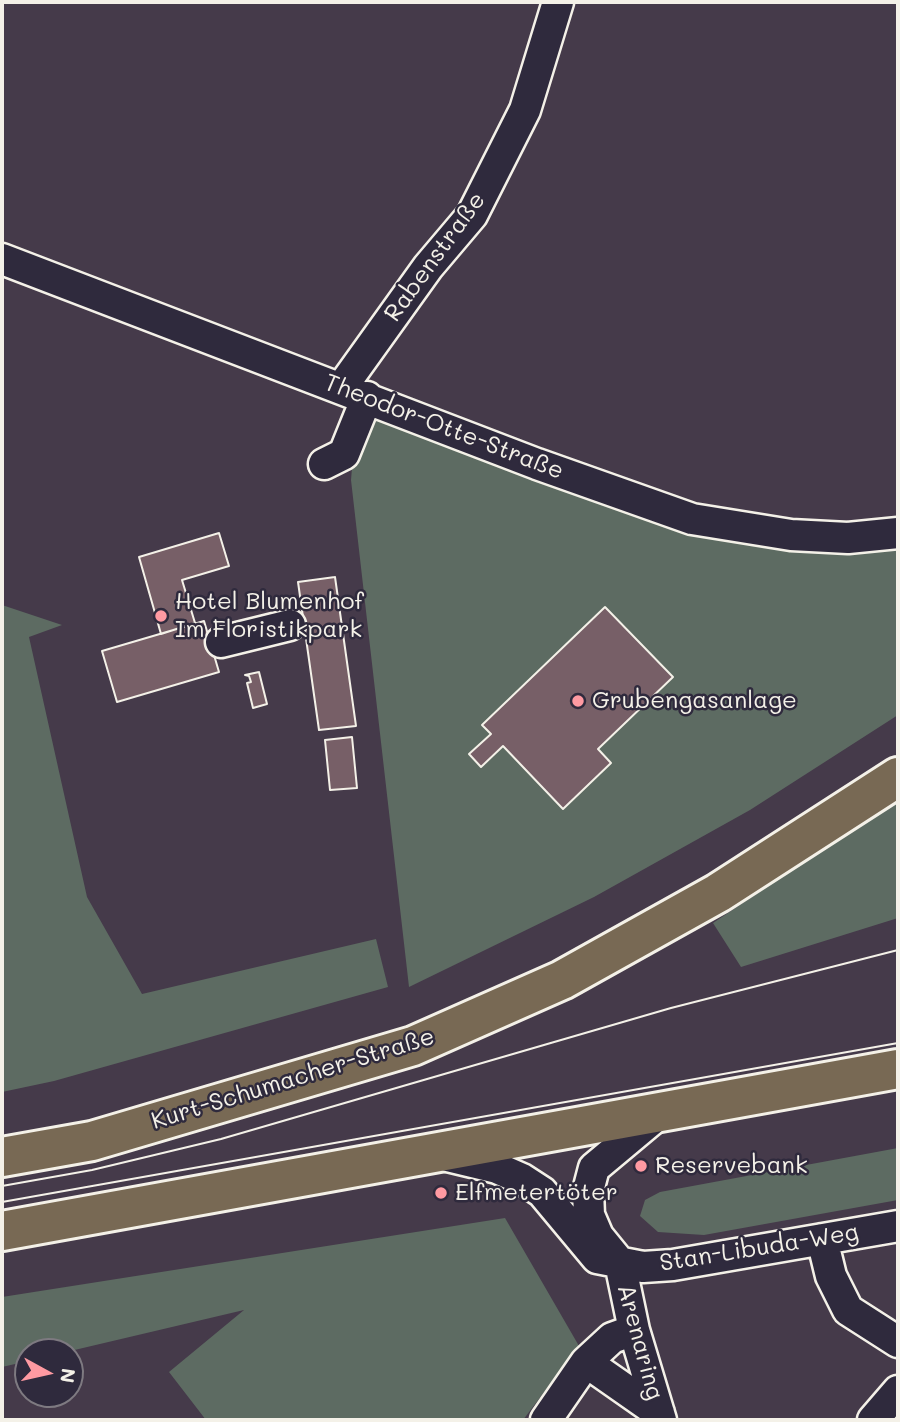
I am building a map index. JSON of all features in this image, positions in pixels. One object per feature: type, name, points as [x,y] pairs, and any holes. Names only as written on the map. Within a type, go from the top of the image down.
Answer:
[{"type":"main road","name":"Kurt-Schumacher-Straße","points":[[2,1157],[92,1141],[413,1046],[562,979],[718,893],[898,777]]},
{"type":"main road","points":[[2,1231],[898,1069]]},
{"type":"street","name":"Rabenstraße","points":[[324,464],[344,454],[355,392],[428,267],[472,215],[526,110],[558,2]]},
{"type":"street","name":"Theodor-Otte-Straße","points":[[2,259],[355,392],[537,464],[692,519],[791,536],[848,538],[898,533]]},
{"type":"street","points":[[221,642],[290,625]]},
{"type":"street","points":[[620,1263],[598,1236],[589,1214],[588,1191],[594,1168],[664,1110]]},
{"type":"street","name":"Stan-Libuda-Weg","points":[[435,1153],[497,1168],[522,1179],[542,1192],[597,1258],[643,1267],[673,1265],[898,1226]]},
{"type":"street","points":[[822,1239],[831,1276],[838,1295],[848,1310],[898,1342]]},
{"type":"street","name":"Arenaring","points":[[620,1263],[634,1330],[660,1416]]},
{"type":"street","points":[[547,1420],[586,1363],[612,1338],[634,1330]]},
{"type":"street","points":[[586,1363],[660,1416]]},
{"type":"street","points":[[873,1420],[898,1391]]},
{"type":"shaded area","points":[[389,418],[629,507],[898,540],[898,715],[750,810],[594,897],[409,987],[351,480],[354,444],[368,423]]},
{"type":"shaded area","points":[[2,605],[62,625],[29,637],[87,897],[142,994],[376,939],[388,987],[54,1081],[2,1092]]},
{"type":"shaded area","points":[[898,799],[898,918],[741,967],[713,923]]},
{"type":"shaded area","points":[[898,1148],[898,1200],[704,1235],[658,1232],[640,1216],[645,1200],[660,1192]]},
{"type":"shaded area","points":[[505,1218],[579,1346],[523,1420],[206,1420],[169,1372],[244,1310],[84,1348],[84,1338],[14,1338],[14,1364],[2,1367],[2,1297]]},
{"type":"building","points":[[219,533],[229,566],[182,580],[195,623],[161,634],[139,557]]},
{"type":"building","points":[[335,577],[356,726],[319,730],[298,582]]},
{"type":"building","name":"Grubengasanlage","points":[[605,607],[673,677],[598,749],[611,763],[563,809],[503,746],[481,767],[469,754],[491,734],[482,725]]},
{"type":"building","points":[[204,621],[219,672],[117,702],[102,651]]},
{"type":"building","points":[[259,672],[267,704],[253,708],[247,683],[251,682],[249,676],[245,675]]},
{"type":"building","points":[[352,737],[357,788],[330,790],[325,740]]},
{"type":"tram line","points":[[2,1186],[92,1170],[221,1139],[671,1008],[898,950]]},
{"type":"tram line","points":[[2,1202],[898,1043]]},
{"type":"place","name":"Hotel Blumenhof Im Floristikpark","points":[[161,616]]},
{"type":"place","name":"Grubengasanlage","points":[[578,701]]},
{"type":"place","name":"Reservebank","points":[[641,1166]]},
{"type":"place","name":"Elfmetertöter","points":[[441,1193]]}]
